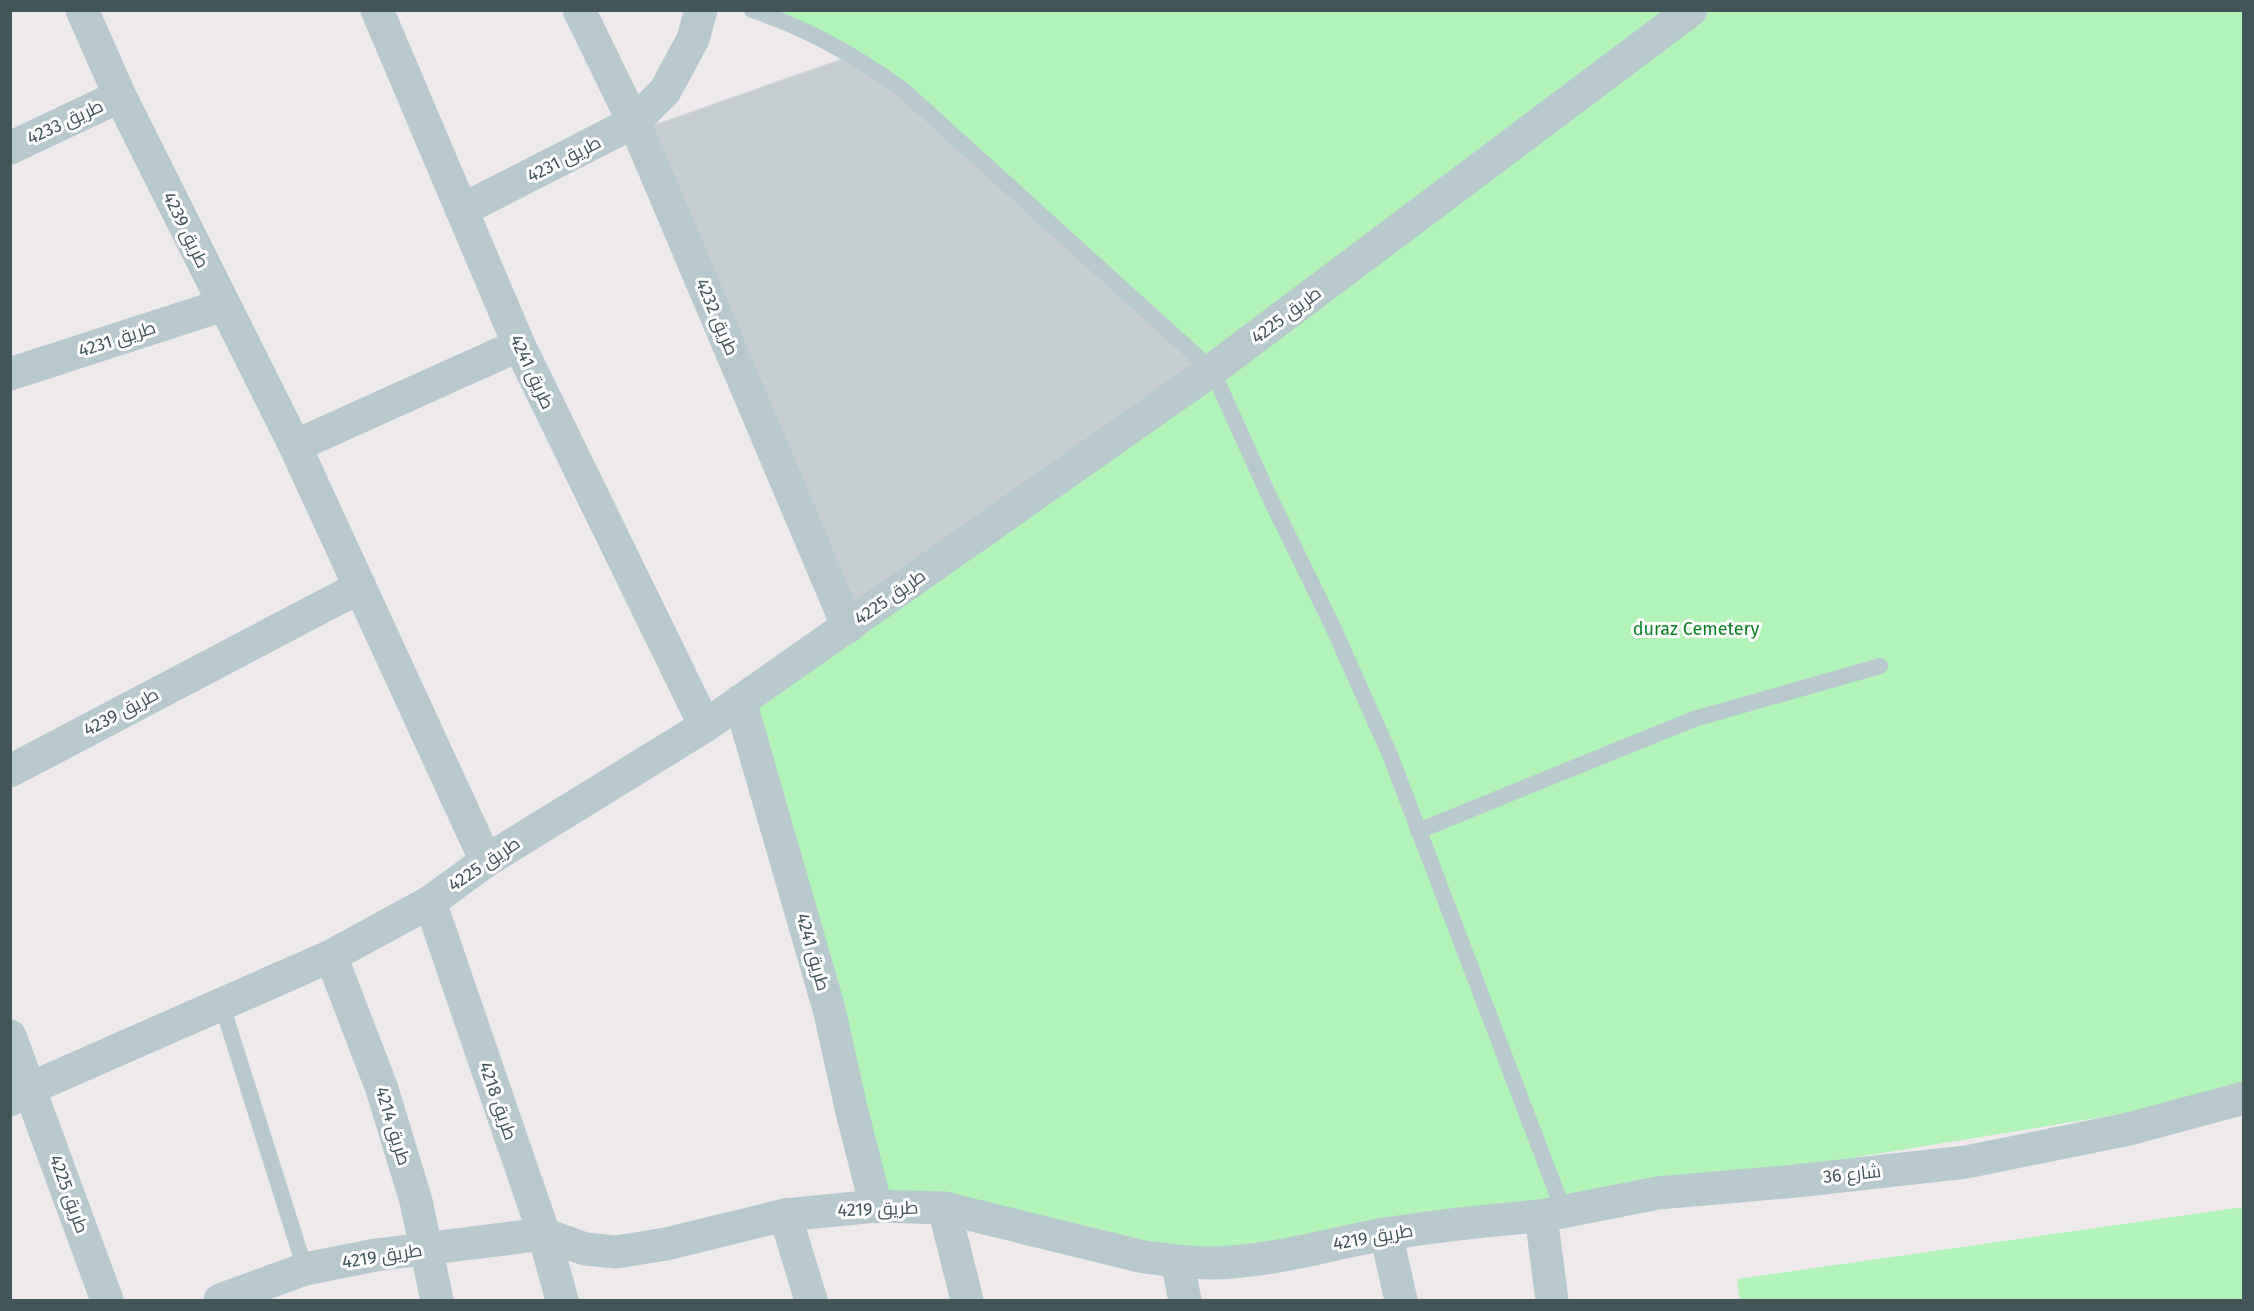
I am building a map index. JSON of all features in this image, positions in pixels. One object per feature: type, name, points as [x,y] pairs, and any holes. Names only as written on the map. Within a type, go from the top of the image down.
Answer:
[{"type":"street","name":"طريق 4239","points":[[82,10],[120,96],[295,446],[486,861]]},
{"type":"street","name":"طريق 4241","points":[[377,10],[519,345],[705,726]]},
{"type":"street","name":"طريق 4232","points":[[579,10],[634,122],[848,627]]},
{"type":"street","name":"طريق 4231","points":[[462,210],[634,122],[665,91],[693,39],[700,10]]},
{"type":"street","name":"طريق 4225","points":[[107,1300],[21,1094],[331,956],[430,902],[486,861],[705,726],[1212,370],[1691,10]]},
{"type":"street","name":"طريق 4233","points":[[10,147],[120,96]]},
{"type":"street","name":"طريق 4231","points":[[10,374],[223,305]]},
{"type":"street","points":[[295,446],[519,345]]},
{"type":"street","name":"طريق 4239","points":[[10,771],[360,587]]},
{"type":"street","name":"طريق 4241","points":[[740,701],[829,1009],[876,1206]]},
{"type":"street","name":"طريق 4218","points":[[430,902],[544,1234],[562,1300]]},
{"type":"street","name":"طريق 4214","points":[[331,956],[382,1089],[416,1201],[437,1300]]},
{"type":"street","points":[[10,1036],[21,1094]]},
{"type":"street","name":"شارع 36","points":[[1552,1214],[1658,1192],[1796,1180],[1966,1161],[2129,1129],[2244,1098]]},
{"type":"street","name":"طريق 4219","points":[[228,1299],[305,1269],[376,1255],[544,1234],[585,1249],[616,1252],[666,1244],[784,1215],[876,1206],[944,1208],[1118,1251],[1177,1262],[1214,1263],[1249,1260],[1386,1234],[1492,1219],[1552,1214]]},
{"type":"street","points":[[944,1208],[967,1300]]},
{"type":"street","points":[[1552,1214],[1549,1290],[1552,1300]]},
{"type":"street","points":[[784,1215],[811,1300]]},
{"type":"street","points":[[1386,1234],[1401,1300]]},
{"type":"street","points":[[1177,1262],[1185,1300]]},
{"type":"lane","points":[[752,10],[817,36],[854,55],[902,89],[1212,370],[1269,496],[1332,625],[1390,755],[1552,1214]]},
{"type":"lane","points":[[1418,831],[1694,719],[1880,666]]},
{"type":"lane","points":[[222,1005],[305,1269]]},
{"type":"green space","name":"duraz Cemetery","points":[[740,11],[2243,11],[2243,1094],[1386,1234],[1177,1262],[876,1206],[740,701],[848,627],[854,55]]},
{"type":"green space","points":[[2243,1207],[2243,1300],[1740,1300],[1737,1279]]},
{"type":"building","points":[[854,55],[1203,361],[848,627],[638,131]]}]
